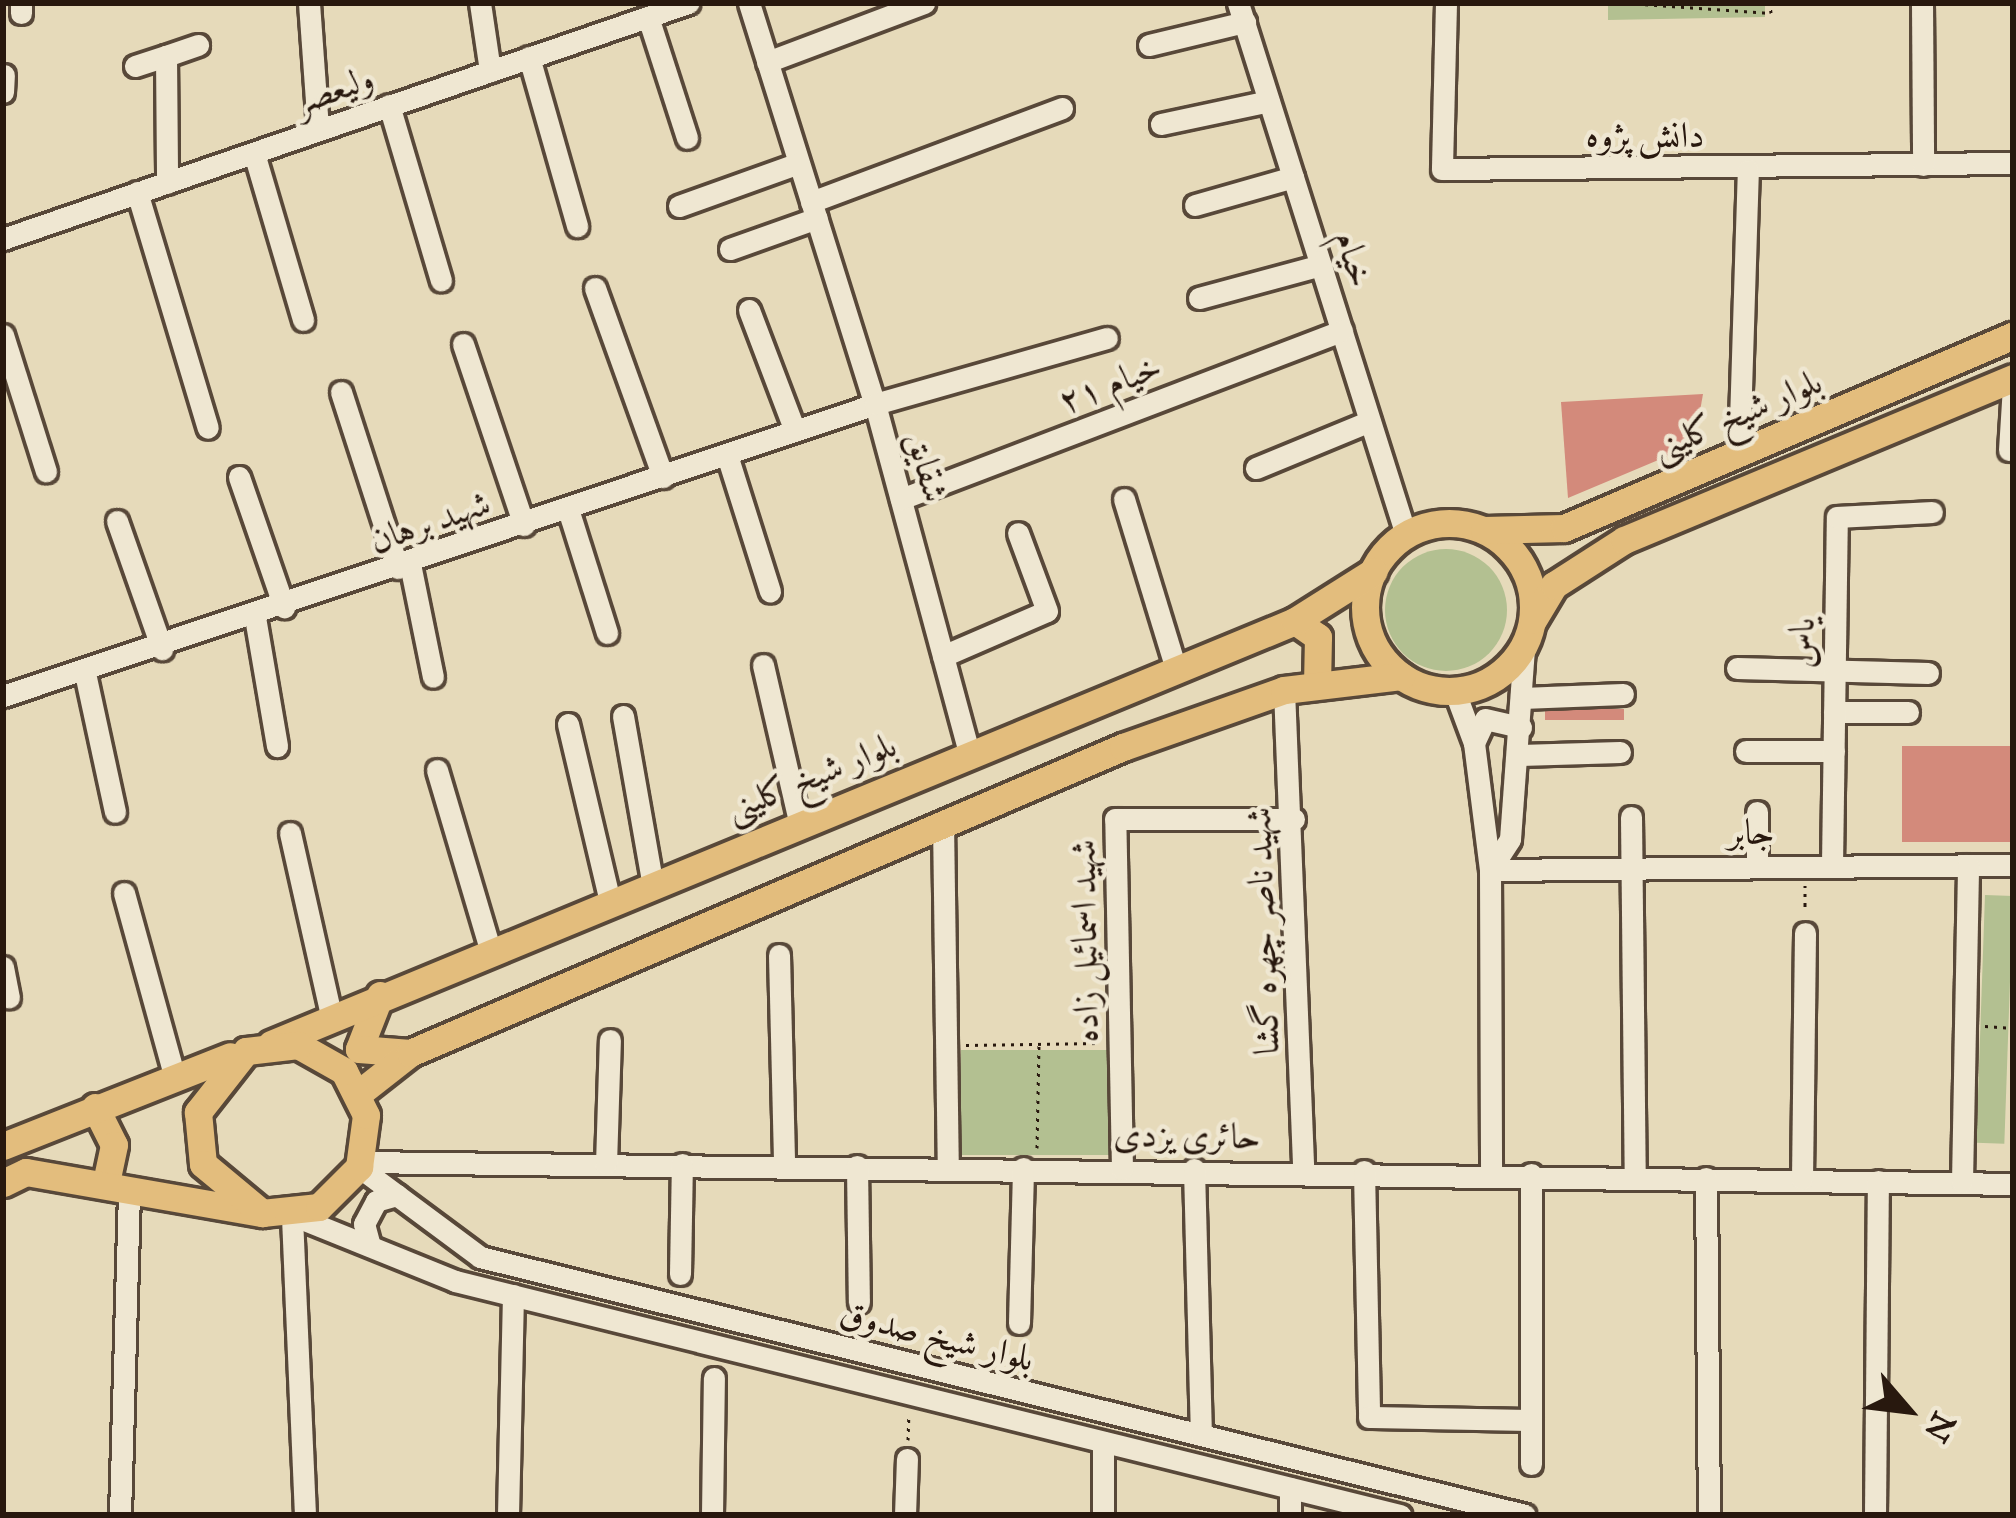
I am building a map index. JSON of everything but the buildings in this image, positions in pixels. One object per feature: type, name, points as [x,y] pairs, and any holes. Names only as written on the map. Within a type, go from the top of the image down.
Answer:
[{"type":"main road","name":"بلوار شیخ کلینی","points":[[1484,530],[1564,528],[2013,336]]},
{"type":"main road","name":"بلوار شیخ کلینی","points":[[1528,633],[1554,585],[1624,540],[2013,382]]},
{"type":"main road","points":[[1739,452],[1746,489]]},
{"type":"main road","points":[[359,1093],[410,1053],[943,822],[1284,690],[1401,676],[1455,692],[1495,677],[1528,633],[1524,567],[1484,530],[1458,523],[1406,535],[1374,571],[1367,626],[1401,676]]},
{"type":"main road","name":"بلوار شیخ کلینی","points":[[3,1146],[174,1074],[259,1048],[489,946],[1294,622],[1374,571]]},
{"type":"main road","points":[[1294,622],[1318,637],[1317,684]]},
{"type":"main road","points":[[380,995],[359,1049],[410,1053]]},
{"type":"main road","points":[[3,1183],[26,1172],[262,1214],[292,1215],[331,1198],[360,1164],[359,1093],[323,1054],[259,1048],[207,1087],[196,1138],[217,1186],[262,1214]]},
{"type":"main road","points":[[95,1107],[114,1145],[117,1185]]},
{"type":"street","points":[[309,3],[318,130]]},
{"type":"street","points":[[480,3],[490,71]]},
{"type":"street","name":"ولیعصر","points":[[3,239],[490,71],[640,13],[688,3]]},
{"type":"street","name":"شقایق","points":[[748,3],[875,404],[969,752]]},
{"type":"street","points":[[767,62],[924,3]]},
{"type":"street","name":"دانش پژوه","points":[[1446,3],[1442,169],[1748,170],[2013,163]]},
{"type":"street","points":[[1922,3],[1923,165]]},
{"type":"street","points":[[640,13],[688,138]]},
{"type":"street","points":[[1149,45],[1242,13]]},
{"type":"street","name":"خیام","points":[[1242,13],[1406,535]]},
{"type":"street","points":[[135,66],[198,45]]},
{"type":"street","points":[[166,56],[166,183]]},
{"type":"street","points":[[529,57],[577,226]]},
{"type":"street","points":[[3,92],[4,75]]},
{"type":"street","points":[[1161,124],[1269,101]]},
{"type":"street","points":[[389,105],[441,280]]},
{"type":"street","points":[[730,250],[814,210],[1062,108]]},
{"type":"street","points":[[254,153],[303,320]]},
{"type":"street","points":[[679,206],[799,163]]},
{"type":"street","points":[[1739,452],[1748,170]]},
{"type":"street","points":[[1195,205],[1293,177]]},
{"type":"street","points":[[137,193],[208,428]]},
{"type":"street","points":[[1199,298],[1321,266]]},
{"type":"street","points":[[595,289],[663,477]]},
{"type":"street","points":[[749,310],[795,431]]},
{"type":"street","name":"خیام ۲۱","points":[[902,500],[1342,331]]},
{"type":"street","points":[[3,335],[46,471]]},
{"type":"street","name":"شهید برهان","points":[[3,696],[162,649],[875,404],[1107,338]]},
{"type":"street","points":[[463,344],[524,525]]},
{"type":"street","points":[[2008,450],[2013,382]]},
{"type":"street","points":[[341,392],[404,566],[433,677]]},
{"type":"street","points":[[1256,468],[1370,421]]},
{"type":"street","points":[[727,455],[770,591]]},
{"type":"street","points":[[238,477],[284,607]]},
{"type":"street","points":[[1124,499],[1176,669]]},
{"type":"street","points":[[568,509],[607,633]]},
{"type":"street","name":"یاس","points":[[1832,865],[1837,517],[1932,512]]},
{"type":"street","points":[[117,520],[162,649]]},
{"type":"street","points":[[943,656],[1046,611],[1018,533]]},
{"type":"street","points":[[255,617],[277,746]]},
{"type":"street","points":[[1490,870],[1510,839],[1528,633]]},
{"type":"street","points":[[763,665],[799,821]]},
{"type":"street","points":[[1737,668],[1928,673]]},
{"type":"street","points":[[85,673],[115,812]]},
{"type":"street","name":"شهید ناصر چهره گشا","points":[[1284,690],[1294,819],[1303,1171]]},
{"type":"street","points":[[1455,692],[1474,743],[1490,870],[1491,1173]]},
{"type":"street","points":[[1522,698],[1623,694]]},
{"type":"street","points":[[1834,712],[1908,712]]},
{"type":"street","points":[[623,716],[652,880]]},
{"type":"street","points":[[1474,743],[1485,718],[1521,727]]},
{"type":"street","points":[[568,724],[609,898]]},
{"type":"street","points":[[1746,751],[1834,751]]},
{"type":"street","points":[[1520,754],[1620,752]]},
{"type":"street","points":[[437,770],[489,946]]},
{"type":"street","points":[[1757,812],[1757,866]]},
{"type":"street","points":[[1631,817],[1635,1176]]},
{"type":"street","name":"شهید اسمائیل زاده","points":[[1122,1168],[1115,819],[1294,819]]},
{"type":"street","points":[[943,822],[948,1167]]},
{"type":"street","points":[[290,833],[331,1015]]},
{"type":"street","points":[[1962,1182],[1968,865]]},
{"type":"street","name":"جابر","points":[[1490,870],[2013,865]]},
{"type":"street","points":[[124,893],[174,1074]]},
{"type":"street","points":[[1802,1179],[1805,933]]},
{"type":"street","points":[[778,955],[784,1165]]},
{"type":"street","points":[[3,967],[9,997]]},
{"type":"street","points":[[606,1164],[610,1040]]},
{"type":"street","name":"حائری یزدی","points":[[360,1164],[1364,1171],[1962,1182],[2013,1187]]},
{"type":"street","name":"بلوار شیخ صدوق","points":[[360,1164],[480,1257],[1525,1515]]},
{"type":"street","points":[[680,1274],[682,1164]]},
{"type":"street","points":[[857,1166],[859,1302]]},
{"type":"street","points":[[1018,1323],[1030,1168]]},
{"type":"street","points":[[1194,1169],[1201,1435]]},
{"type":"street","points":[[1364,1171],[1369,1417],[1531,1420]]},
{"type":"street","points":[[1531,1174],[1531,1464]]},
{"type":"street","points":[[1706,1178],[1708,1515]]},
{"type":"street","points":[[1875,1515],[1878,1181]]},
{"type":"street","points":[[117,1185],[120,1515]]},
{"type":"street","points":[[2013,1187],[2013,1203]]},
{"type":"street","points":[[370,1246],[370,1213],[397,1195]]},
{"type":"street","points":[[292,1215],[305,1515]]},
{"type":"street","name":"بلوار شیخ صدوق","points":[[292,1215],[513,1295],[1400,1515]]},
{"type":"street","points":[[508,1515],[513,1295]]},
{"type":"street","points":[[712,1515],[714,1378]]},
{"type":"street","points":[[1102,1515],[1103,1442]]},
{"type":"street","points":[[905,1515],[907,1459]]},
{"type":"street","points":[[1290,1488],[1290,1515]]},
{"type":"path","points":[[1627,3],[1658,11],[1771,13],[1770,3]]},
{"type":"path","points":[[1658,3],[1658,11]]},
{"type":"path","points":[[1695,12],[1696,3]]},
{"type":"path","points":[[1805,865],[1805,933]]},
{"type":"path","points":[[1965,1025],[2013,1028]]},
{"type":"path","points":[[946,1045],[1120,1043]]},
{"type":"path","points":[[1030,1168],[1039,1044]]},
{"type":"path","points":[[907,1459],[909,1394]]},
{"type":"green space","points":[[1608,3],[1765,3],[1765,17],[1608,20]]},
{"type":"green space","points":[[1446,549],[1469,554],[1489,567],[1502,587],[1507,610],[1502,633],[1489,653],[1469,666],[1446,671],[1423,666],[1403,653],[1390,633],[1385,610],[1390,587],[1403,567],[1423,554]]},
{"type":"green space","points":[[1985,895],[2013,896],[2004,1144],[1976,1143]]},
{"type":"green space","points":[[961,1050],[1112,1050],[1112,1155],[961,1155]]}]
